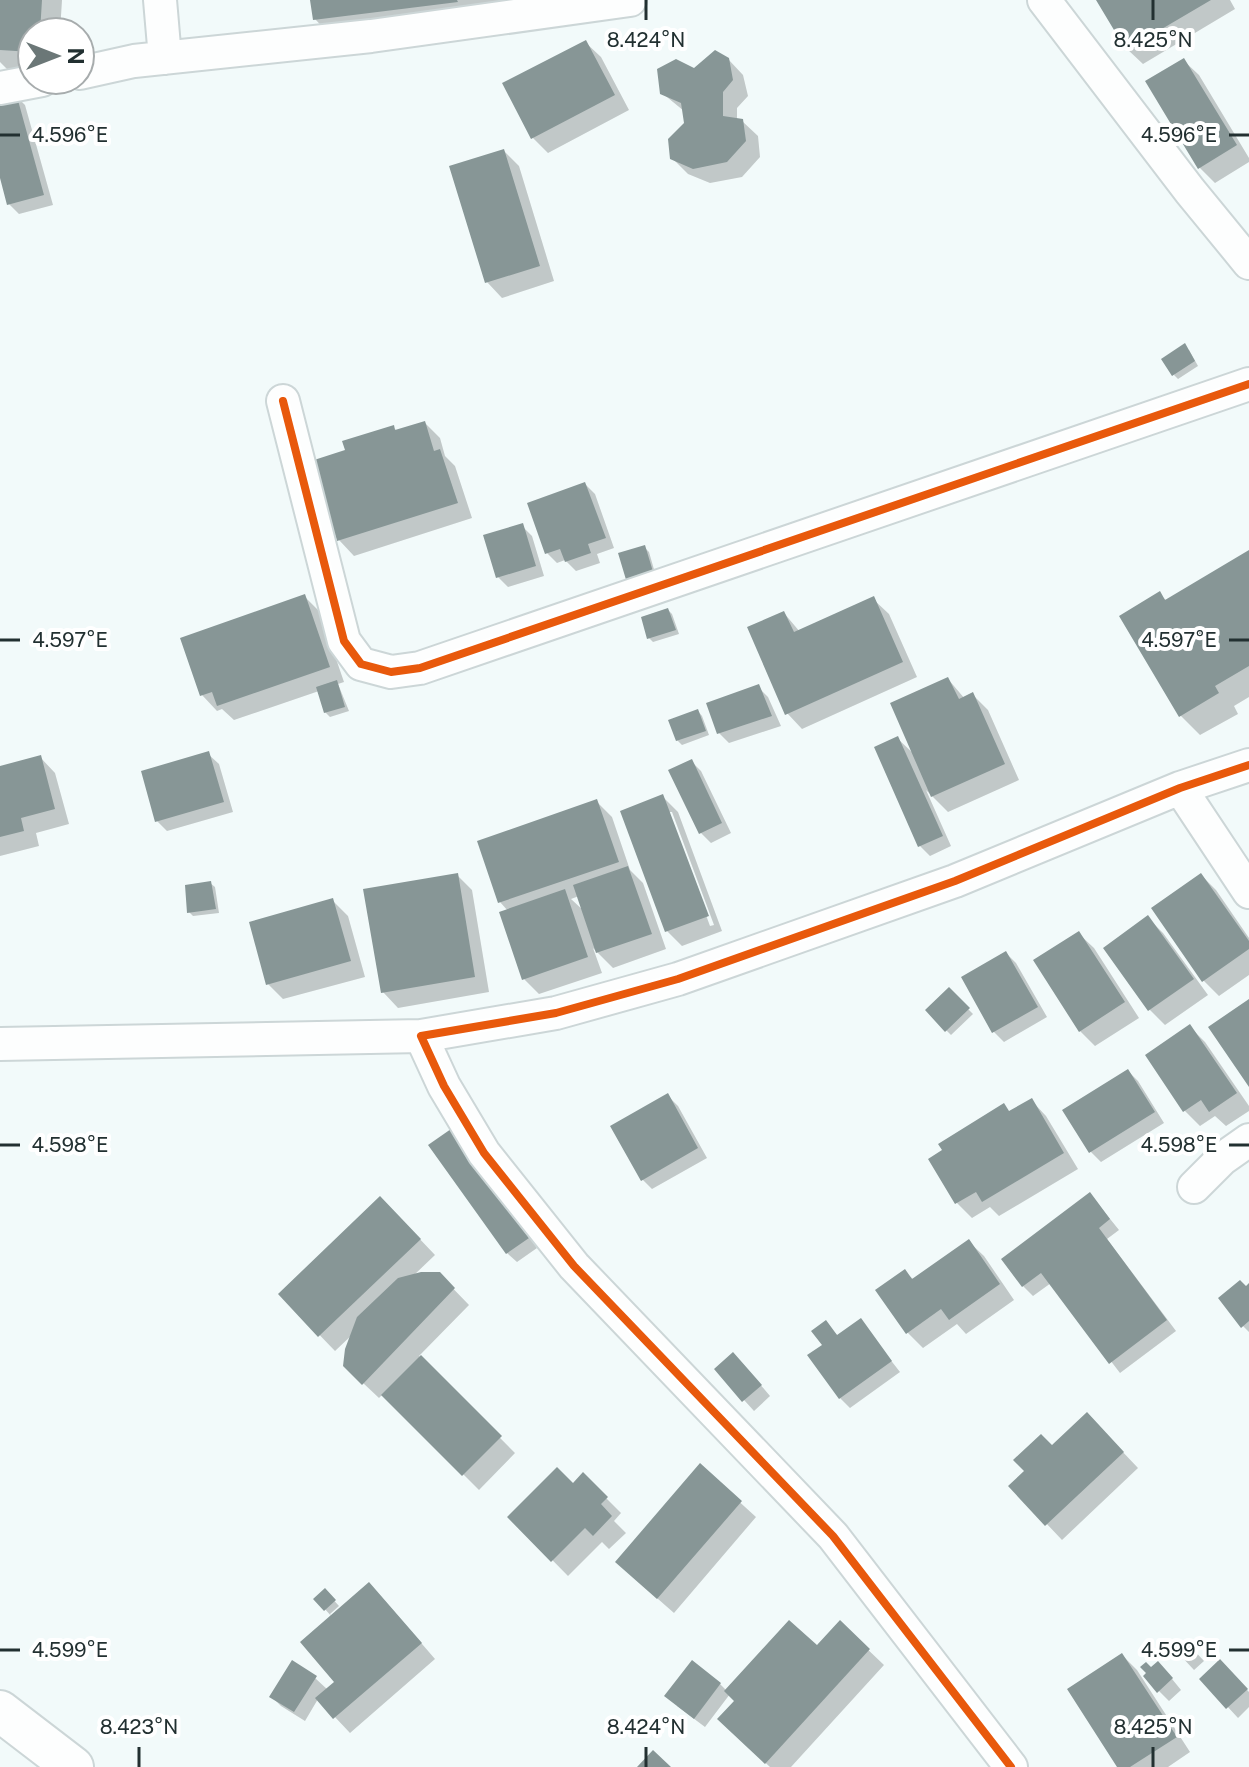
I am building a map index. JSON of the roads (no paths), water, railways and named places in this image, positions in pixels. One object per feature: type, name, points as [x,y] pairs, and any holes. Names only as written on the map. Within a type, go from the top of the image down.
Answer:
[{"type":"main road","points":[[0,1711],[73,1767]]},
{"type":"street","points":[[160,0],[165,58]]},
{"type":"street","points":[[96,69],[134,61],[371,36],[630,0]]},
{"type":"street","points":[[1044,0],[1249,263]]},
{"type":"street","points":[[283,401],[344,641],[361,664],[391,672],[420,668],[1249,384]]},
{"type":"street","points":[[0,1044],[421,1036],[556,1013],[678,979],[955,881],[1180,788],[1249,765]]},
{"type":"street","points":[[1180,788],[1249,892]]},
{"type":"street","points":[[421,1036],[444,1086],[484,1153],[574,1266],[833,1536],[1011,1767]]},
{"type":"street","points":[[1194,1187],[1222,1159],[1249,1140]]}]
